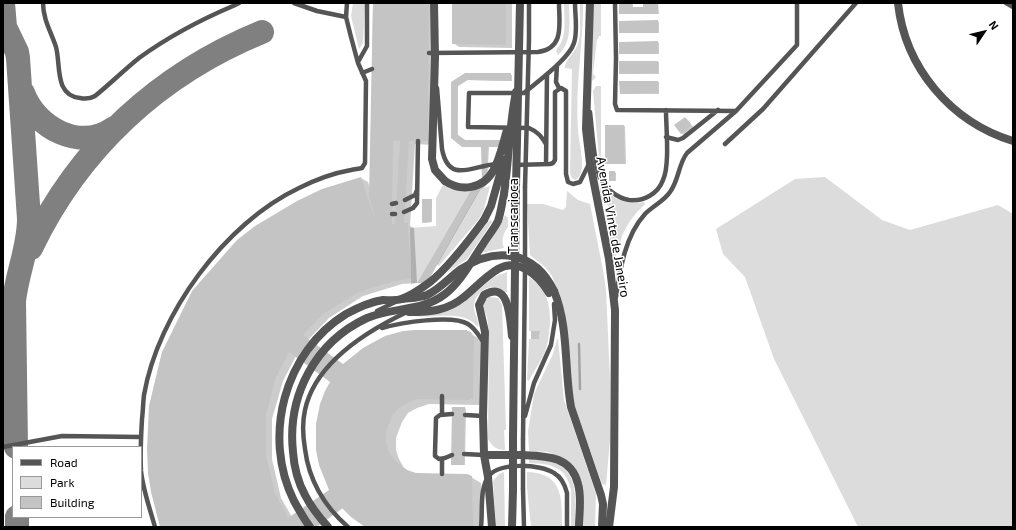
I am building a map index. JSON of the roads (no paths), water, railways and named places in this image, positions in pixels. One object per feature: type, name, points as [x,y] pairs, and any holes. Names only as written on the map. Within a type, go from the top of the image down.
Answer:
[{"type":"street","points":[[434,3],[432,55],[432,159],[435,170],[445,181],[455,187],[467,188],[478,185],[489,177],[494,170],[512,114]]},
{"type":"street","points":[[512,527],[516,186],[520,3]]},
{"type":"street","name":"Avenida Vinte de Janeiro","points":[[590,3],[586,83],[586,129],[590,163],[609,259],[615,310],[614,487],[609,527]]},
{"type":"street","points":[[898,3],[903,29],[915,60],[936,92],[972,123],[988,132],[1013,141]]},
{"type":"street","points":[[327,527],[304,494],[297,476],[294,462],[291,434],[292,420],[296,403],[308,374],[328,346],[353,326],[378,314],[432,302],[450,289],[475,256],[500,216],[504,194],[512,114],[518,78]]},
{"type":"street","points":[[400,299],[430,281],[437,275],[484,220],[491,206],[510,142]]},
{"type":"street","points":[[310,527],[292,497],[286,483],[280,449],[280,418],[288,388],[306,352],[314,341],[337,321],[363,306],[377,301],[423,296],[434,291],[462,269],[473,263],[487,257],[504,255],[518,257],[537,267],[546,277],[563,331]]},
{"type":"street","points":[[393,311],[437,311],[455,304],[499,268],[512,266],[526,268],[542,282],[551,292],[558,305],[563,331],[568,392],[571,407],[601,495],[603,504],[602,527]]},
{"type":"street","points":[[492,527],[488,477],[484,455],[484,328],[479,304],[484,295],[490,292],[498,292],[504,297],[507,303],[514,351]]},
{"type":"street","points":[[484,455],[546,456],[557,459],[566,465],[574,473],[578,484],[579,527]]},
{"type":"lane","points":[[43,3],[45,21],[56,50],[61,83],[67,92],[74,97],[84,98],[92,98],[95,96],[118,75],[159,45],[204,18],[236,4]]},
{"type":"lane","points":[[294,3],[318,11],[346,17]]},
{"type":"lane","points":[[142,446],[144,396],[152,366],[163,335],[194,282],[213,256],[257,214],[287,194],[323,178],[362,168],[365,163],[366,81],[358,62],[346,17],[347,3]]},
{"type":"lane","points":[[358,62],[367,46],[367,3]]},
{"type":"lane","name":"Transcarioca","points":[[524,527],[523,430],[526,266],[525,187],[530,39],[529,3]]},
{"type":"lane","points":[[559,3],[559,34],[553,46],[546,50],[538,52],[432,55],[444,159],[454,170],[463,171],[469,171],[489,164],[553,163],[555,160],[555,92],[559,88]]},
{"type":"lane","points":[[546,144],[535,130],[529,128],[468,127],[469,92],[524,93],[547,74],[570,51],[574,42],[575,3]]},
{"type":"lane","points":[[615,3],[615,107],[617,110],[736,110]]},
{"type":"lane","points":[[615,310],[618,280],[632,232],[644,215],[670,192],[676,180],[680,165],[687,153],[736,110],[797,45],[797,3]]},
{"type":"lane","points":[[725,144],[763,109],[856,3]]},
{"type":"lane","points":[[1006,3],[1013,7]]},
{"type":"lane","points":[[557,65],[556,82],[559,88],[566,91],[566,174],[568,182],[573,184],[580,182],[590,163]]},
{"type":"lane","points":[[362,73],[372,69]]},
{"type":"lane","points":[[546,164],[547,74]]},
{"type":"lane","points":[[586,83],[598,172],[604,184],[614,194],[625,199],[639,200],[648,197],[657,190],[663,182],[666,171],[666,110]]},
{"type":"lane","points":[[666,137],[678,140],[683,138],[718,110]]},
{"type":"lane","points":[[404,212],[413,208],[417,203],[418,141]]},
{"type":"lane","points":[[405,200],[415,195],[418,188]]},
{"type":"lane","points":[[327,527],[313,512],[303,494],[292,462],[290,434],[292,410],[296,397],[307,372],[315,359],[331,340],[354,322],[385,308],[400,299]]},
{"type":"lane","name":"Transcarioca","points":[[523,430],[527,407],[534,383],[551,345],[555,320],[554,304]]},
{"type":"lane","points":[[348,527],[323,500],[309,472],[304,440],[305,410],[313,388],[337,357],[356,342],[407,312]]},
{"type":"lane","points":[[378,328],[402,323],[429,320],[457,320],[471,326],[484,343]]},
{"type":"lane","points":[[442,396],[442,414]]},
{"type":"lane","points":[[442,460],[437,458],[435,453],[436,418],[442,414],[452,414]]},
{"type":"lane","points":[[465,415],[483,416]]},
{"type":"lane","points":[[3,447],[62,436],[142,437]]},
{"type":"lane","points":[[464,454],[484,455]]},
{"type":"lane","points":[[442,460],[452,455]]},
{"type":"lane","points":[[442,460],[442,474]]},
{"type":"lane","points":[[481,527],[484,489],[488,477],[493,472],[504,467],[544,468],[559,477],[566,487],[568,503],[567,527]]},
{"type":"lane","points":[[142,475],[155,527]]},
{"type":"waterway","points":[[579,344],[580,389]]}]
